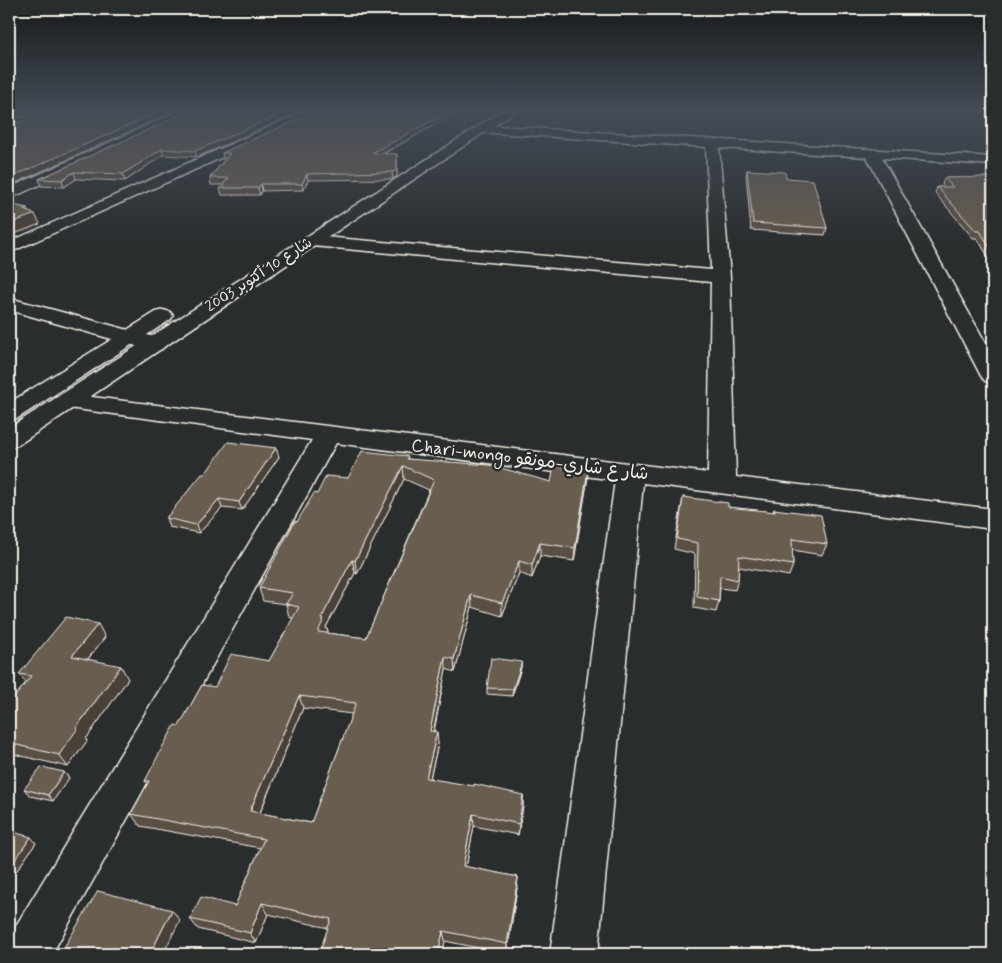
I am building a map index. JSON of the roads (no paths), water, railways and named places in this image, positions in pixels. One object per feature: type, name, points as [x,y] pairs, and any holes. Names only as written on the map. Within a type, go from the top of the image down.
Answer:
[{"type":"main road","points":[[9,194],[91,156]]},
{"type":"main road","points":[[9,248],[215,156]]},
{"type":"main road","name":"شارع 10 أكتوبر 2003","points":[[206,290],[419,156]]},
{"type":"main road","name":"شارع 10 أكتوبر 2003","points":[[9,439],[441,156]]},
{"type":"main road","points":[[713,156],[721,277],[722,484]]},
{"type":"main road","points":[[874,156],[993,376]]},
{"type":"main road","points":[[916,156],[993,161]]},
{"type":"main road","points":[[312,241],[721,277]]},
{"type":"main road","points":[[9,304],[154,344]]},
{"type":"main road","name":"شارع 10 أكتوبر 2003","points":[[9,413],[180,305]]},
{"type":"main road","name":"Chari-mongo شار ع شاري-مونقو","points":[[68,401],[993,519]]},
{"type":"main road","points":[[26,954],[328,434]]},
{"type":"main road","points":[[574,954],[630,473]]}]
